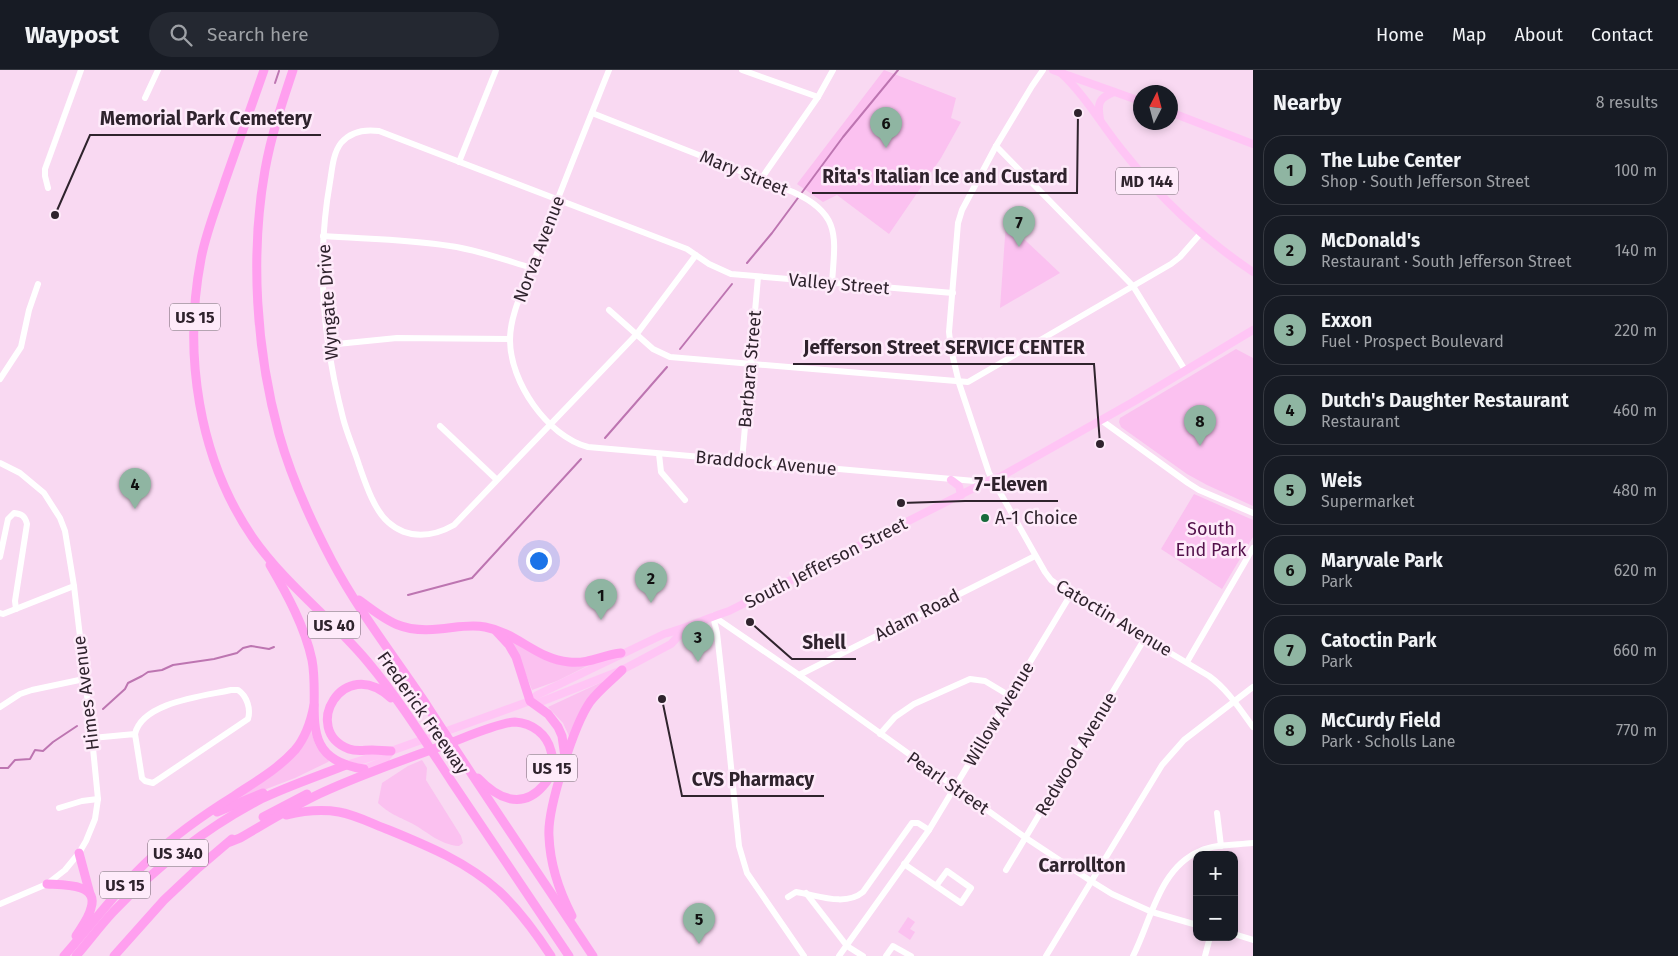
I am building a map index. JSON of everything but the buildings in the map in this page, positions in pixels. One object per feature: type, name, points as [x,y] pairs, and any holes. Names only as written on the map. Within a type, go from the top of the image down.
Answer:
[{"type":"highway","name":"Frederick Freeway","points":[[264,70],[201,257],[196,296],[194,346],[197,389],[206,433],[227,492],[237,513],[254,540],[289,582],[330,620],[367,661],[409,715],[569,956]]},
{"type":"highway","name":"Frederick Freeway","points":[[293,70],[269,150],[262,187],[258,232],[259,321],[264,362],[279,434],[290,468],[333,562],[353,595],[463,764],[591,953]]},
{"type":"highway","name":"US 15","points":[[64,956],[152,857],[193,822],[282,763],[295,750],[303,737],[314,705],[312,659],[301,626],[278,578],[254,540]]},
{"type":"highway","points":[[353,595],[380,617],[405,628],[427,630],[466,626],[493,629],[508,634],[544,656],[561,661],[585,662],[621,653]]},
{"type":"highway","points":[[493,629],[509,644],[516,657],[530,701],[548,714],[558,728],[562,736],[565,760]]},
{"type":"highway","points":[[591,953],[558,887],[548,834],[565,760],[577,726],[596,694],[622,670]]},
{"type":"highway","points":[[391,751],[352,750],[339,743],[330,732],[328,724],[327,717],[331,703],[346,688],[367,684],[381,690],[409,715]]},
{"type":"highway","points":[[314,705],[318,742],[331,758],[364,769]]},
{"type":"highway","name":"US 15","points":[[114,956],[164,900],[198,868],[230,842],[338,785],[509,722],[525,724],[537,730],[546,739],[552,752],[553,765],[549,778],[541,788],[526,797],[513,799],[500,796],[488,789],[463,764]]},
{"type":"highway","name":"US 340","points":[[76,956],[138,886],[186,846],[240,811],[263,799],[346,764]]},
{"type":"highway","points":[[230,842],[238,834],[280,808],[330,782],[364,769]]},
{"type":"highway","points":[[193,822],[237,803],[304,781]]},
{"type":"highway","points":[[276,817],[310,811],[338,812],[358,818],[440,851],[460,862],[498,890],[532,928],[551,956]]},
{"type":"highway","points":[[64,956],[92,907],[92,899],[79,853]]},
{"type":"highway","points":[[47,884],[80,887],[92,899]]},
{"type":"main road","name":"MD 144","points":[[1058,71],[1133,99]]},
{"type":"main road","name":"MD 144","points":[[1058,71],[1075,86],[1101,124],[1144,178],[1173,208],[1200,233],[1253,272]]},
{"type":"main road","points":[[1101,124],[1100,103],[1105,96],[1114,92]]},
{"type":"main road","points":[[1178,115],[1253,144]]},
{"type":"main road","name":"South Jefferson Street","points":[[364,769],[384,761],[391,751],[530,701],[537,695],[604,664],[621,653],[664,634],[685,629],[729,611],[1000,477],[1253,330]]},
{"type":"main road","points":[[951,480],[959,486],[961,495]]},
{"type":"main road","name":"South Jefferson Street","points":[[530,701],[538,704],[622,670],[671,644],[685,629]]},
{"type":"main road","name":"US 340","points":[[346,764],[391,751]]},
{"type":"street","points":[[48,188],[45,169],[81,70]]},
{"type":"street","points":[[145,98],[158,70]]},
{"type":"street","points":[[459,162],[496,70]]},
{"type":"street","name":"Norva Avenue","points":[[551,424],[523,391],[515,371],[510,339],[514,315],[557,199],[609,70]]},
{"type":"street","points":[[742,70],[818,98]]},
{"type":"street","points":[[761,179],[818,98],[833,70]]},
{"type":"street","name":"Catoctin Avenue","points":[[1043,70],[996,146],[960,216],[950,340],[959,382],[990,481],[1051,580],[1071,594],[1217,681],[1253,727]]},
{"type":"street","name":"Mary Street","points":[[592,113],[804,197],[816,206],[828,220],[835,237],[832,283]]},
{"type":"street","name":"Wyngate Drive","points":[[696,255],[636,335],[454,525],[435,534],[424,536],[414,535],[387,521],[379,510],[366,484],[343,420],[327,345],[322,271],[323,236],[334,158],[341,143],[354,133],[361,130],[379,130],[687,249],[726,273]]},
{"type":"street","points":[[996,146],[1134,286],[1185,370]]},
{"type":"street","points":[[609,310],[653,349],[670,357],[968,382],[1171,264],[1180,257],[1200,233]]},
{"type":"street","points":[[323,236],[420,242],[451,246],[532,268]]},
{"type":"street","name":"Valley Street","points":[[726,273],[953,293]]},
{"type":"street","name":"Barbara Street","points":[[742,461],[758,277]]},
{"type":"street","points":[[0,379],[21,347],[29,310],[38,284]]},
{"type":"street","points":[[327,345],[398,338],[510,339]]},
{"type":"street","points":[[1101,420],[1199,490],[1253,513]]},
{"type":"street","name":"Braddock Avenue","points":[[551,424],[570,441],[588,448],[951,480],[990,481]]},
{"type":"street","points":[[440,426],[496,479]]},
{"type":"street","points":[[659,454],[661,472],[685,500]]},
{"type":"street","name":"Himes Avenue","points":[[0,463],[20,473],[32,482],[44,493],[60,518],[69,550],[74,586],[98,799],[93,825],[86,841],[65,870],[47,884],[0,904]]},
{"type":"street","points":[[0,557],[8,519],[14,513],[20,514],[25,517],[27,524],[15,600],[16,609]]},
{"type":"street","points":[[1187,662],[1253,548]]},
{"type":"street","name":"Adam Road","points":[[799,675],[1035,556]]},
{"type":"street","points":[[0,613],[3,614],[74,586]]},
{"type":"street","name":"Willow Avenue","points":[[839,956],[929,830],[1071,594]]},
{"type":"street","points":[[713,616],[721,670],[739,846],[747,873],[804,956]]},
{"type":"street","name":"Pearl Street","points":[[713,616],[799,675],[1026,838],[1091,881],[1112,894],[1152,912],[1193,923]]},
{"type":"street","name":"Redwood Avenue","points":[[1006,870],[1145,638]]},
{"type":"street","points":[[0,708],[20,694],[84,679]]},
{"type":"street","points":[[880,734],[895,717],[914,704],[970,679],[985,680],[1010,696]]},
{"type":"street","points":[[1046,956],[1162,765],[1184,740],[1253,687]]},
{"type":"street","points":[[231,690],[238,690],[246,698],[248,719],[153,782],[145,781],[142,778],[135,734],[137,727],[148,715],[165,705],[231,690]]},
{"type":"street","points":[[92,738],[135,734]]},
{"type":"street","points":[[58,808],[82,801],[98,799]]},
{"type":"street","points":[[1217,813],[1221,846]]},
{"type":"street","points":[[788,897],[796,892],[834,900],[856,898],[863,892],[912,823],[918,823],[929,830]]},
{"type":"street","points":[[1133,956],[1168,877],[1183,862],[1200,851],[1221,846],[1253,843]]},
{"type":"street","points":[[904,864],[960,903],[971,888],[946,871],[936,886]]},
{"type":"street","points":[[806,893],[847,946],[863,956]]},
{"type":"street","points":[[1238,935],[1253,940]]},
{"type":"street","points":[[1205,956],[1209,941]]},
{"type":"street","points":[[886,956],[893,946],[911,956]]},
{"type":"green space","points":[[884,70],[956,98],[951,118],[961,122],[941,158],[889,234],[837,195],[823,202],[797,184]]},
{"type":"green space","points":[[1006,222],[1060,273],[1000,308]]},
{"type":"green space","points":[[1236,349],[1253,358],[1253,506],[1187,474],[1121,427],[1119,422],[1120,418]]},
{"type":"green space","name":"South End Park","points":[[1194,494],[1253,520],[1253,537],[1222,589],[1161,549]]},
{"type":"green space","points":[[508,637],[525,648],[589,665],[557,681],[532,690],[516,649]]},
{"type":"green space","points":[[604,681],[569,736],[563,723],[548,707]]},
{"type":"green space","points":[[310,729],[316,746],[328,762],[295,778],[225,805],[252,787]]},
{"type":"green space","points":[[422,760],[427,768],[426,780],[461,836],[463,843],[459,846],[439,840],[389,812],[378,803],[382,783],[408,766]]},
{"type":"green space","points":[[908,917],[915,922],[910,929],[915,932],[910,940],[898,932]]},
{"type":"waterway","points":[[747,263],[772,233],[843,137],[898,70]]},
{"type":"waterway","points":[[275,83],[279,71]]},
{"type":"waterway","points":[[680,349],[732,284]]},
{"type":"waterway","points":[[605,438],[667,367]]},
{"type":"waterway","points":[[408,595],[472,578],[581,459]]},
{"type":"waterway","points":[[103,709],[125,689],[128,683],[148,672],[162,670],[173,665],[214,659],[237,653],[243,648],[251,646],[269,649],[274,647]]},
{"type":"waterway","points":[[0,768],[8,768],[15,760],[30,759],[35,750],[43,751],[77,726]]},
{"type":"place","name":"Rita's Italian Ice and Custard","points":[[1078,113]]},
{"type":"place","name":"Maryvale Park","points":[[886,148]]},
{"type":"place","name":"Memorial Park Cemetery","points":[[55,215]]},
{"type":"place","name":"Catoctin Park","points":[[1019,247]]},
{"type":"place","name":"Jefferson Street SERVICE CENTER","points":[[1100,444]]},
{"type":"place","name":"McCurdy Field","points":[[1200,446]]},
{"type":"place","name":"7-Eleven","points":[[901,503]]},
{"type":"place","name":"Dutch's Daughter Restaurant","points":[[135,509]]},
{"type":"place","name":"A-1 Choice","points":[[985,518]]},
{"type":"place","name":"McDonald's","points":[[651,603]]},
{"type":"place","name":"The Lube Center","points":[[601,620]]},
{"type":"place","name":"Shell","points":[[750,622]]},
{"type":"place","name":"Exxon","points":[[698,662]]},
{"type":"place","name":"CVS Pharmacy","points":[[662,699]]},
{"type":"place","name":"Weis","points":[[699,944]]},
{"type":"district","name":"Carrollton","points":[[1082,865]]}]
